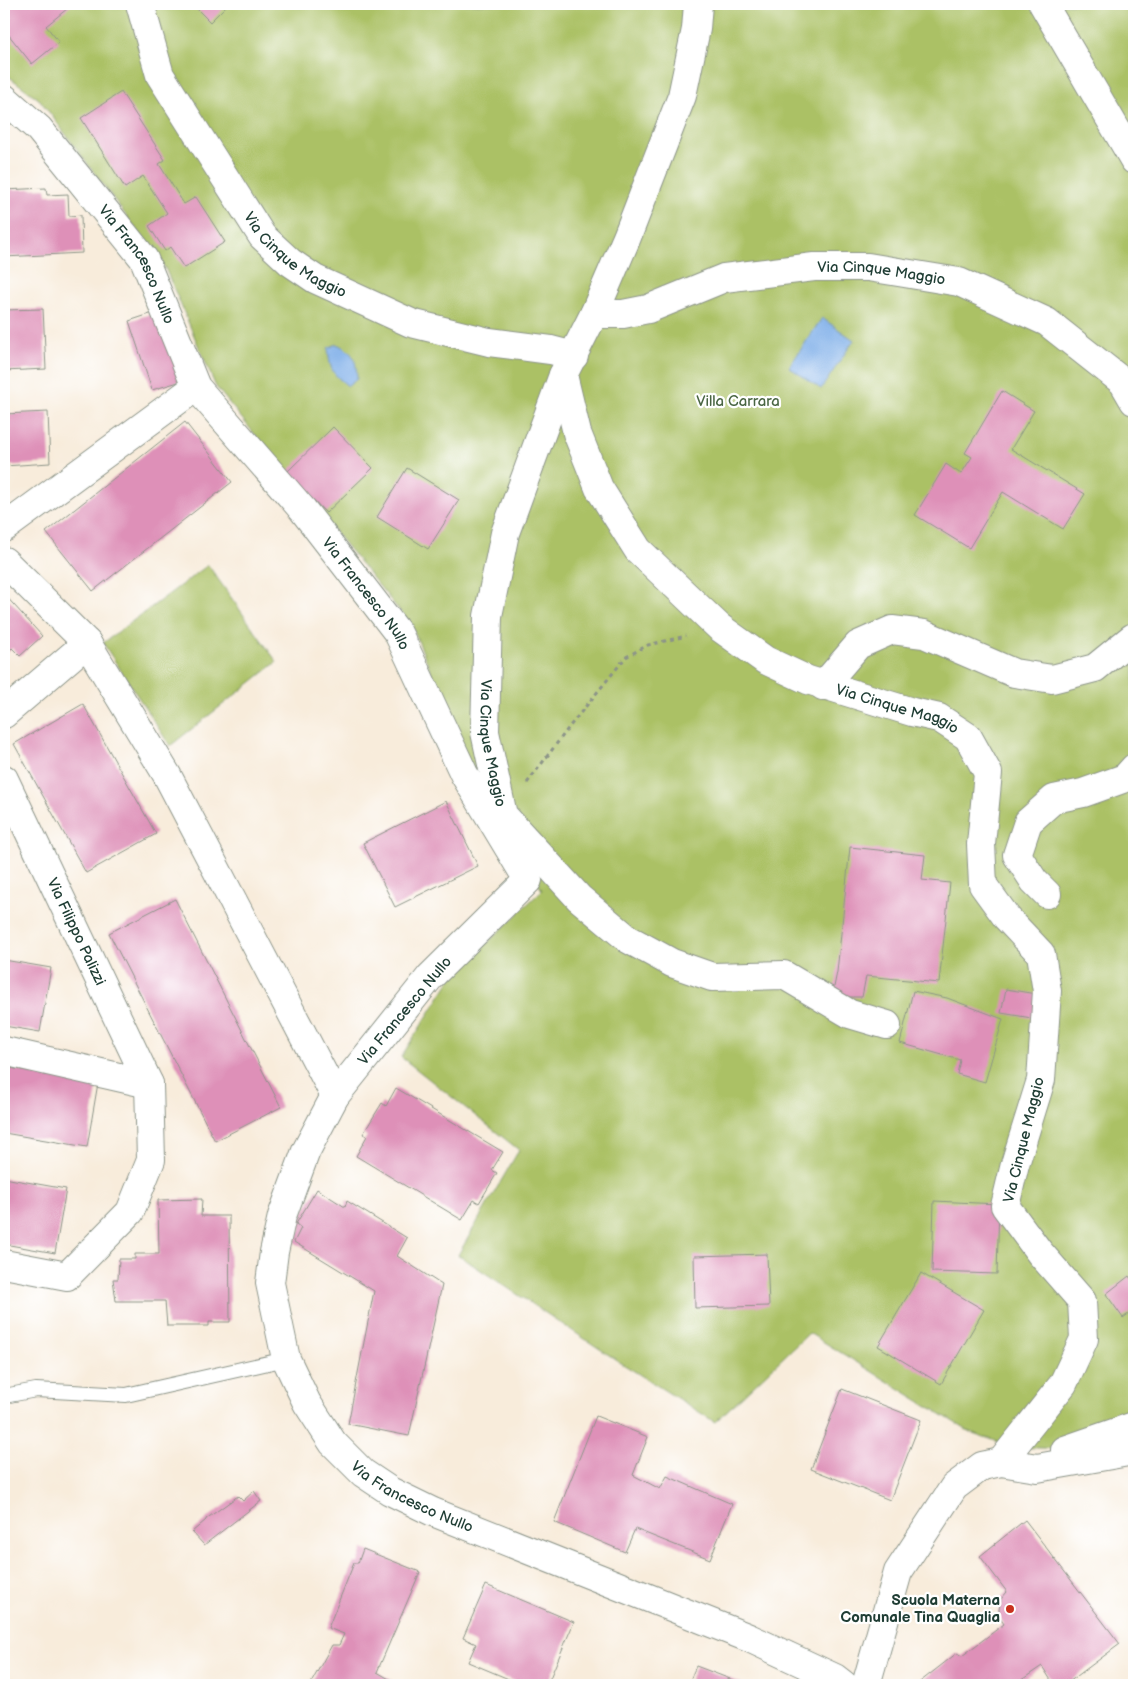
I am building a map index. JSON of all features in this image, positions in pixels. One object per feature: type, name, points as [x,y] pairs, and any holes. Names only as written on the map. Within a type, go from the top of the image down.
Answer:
[{"type":"street","name":"Via Cinque Maggio","points":[[140,4],[160,74],[262,236],[290,262],[314,279],[411,323],[489,342],[551,350],[569,365],[577,433],[599,488],[638,550],[719,627],[765,660],[823,686],[939,718],[968,737],[988,773],[981,844],[983,885],[1007,918],[1041,954],[1047,991],[1041,1080],[1015,1164],[1005,1206],[1040,1253],[1082,1301],[1084,1339],[1063,1384],[1001,1462]]},
{"type":"street","name":"Via Cinque Maggio","points":[[698,4],[696,29],[682,96],[627,237],[594,314],[569,365],[505,533],[488,616],[485,732],[503,815],[579,898],[628,939],[672,963],[712,977],[784,976],[850,1014],[887,1025]]},
{"type":"street","points":[[1043,4],[1134,160]]},
{"type":"street","name":"Via Francesco Nullo","points":[[4,98],[39,129],[144,260],[196,387],[303,510],[398,634],[464,774],[528,880],[430,977],[335,1096],[306,1150],[282,1216],[274,1252],[270,1283],[286,1358],[307,1402],[333,1443],[363,1473],[390,1491],[433,1512],[748,1638],[835,1678],[844,1685]]},
{"type":"street","name":"Via Cinque Maggio","points":[[594,314],[623,314],[648,309],[724,278],[814,267],[868,267],[959,282],[1047,322],[1122,382],[1134,401]]},
{"type":"street","points":[[4,528],[196,387]]},
{"type":"street","points":[[4,561],[87,643],[167,775],[335,1096]]},
{"type":"street","name":"Via Cinque Maggio","points":[[823,686],[858,645],[892,630],[924,634],[1014,674],[1052,679],[1095,668],[1134,637]]},
{"type":"street","points":[[4,714],[87,643]]},
{"type":"street","points":[[1047,894],[1034,881],[1017,855],[1028,822],[1054,800],[1083,793],[1125,778],[1134,768]]},
{"type":"street","name":"Via Filippo Palizzi","points":[[4,780],[149,1084],[151,1160],[130,1212],[67,1276],[4,1264]]},
{"type":"street","points":[[4,1051],[149,1084]]},
{"type":"street","points":[[1037,1468],[1067,1449],[1134,1426]]},
{"type":"street","points":[[866,1685],[898,1572],[954,1487],[982,1466],[1001,1462],[1037,1468],[1134,1451]]},
{"type":"lane","points":[[4,1396],[36,1390],[126,1395],[286,1358]]},
{"type":"path","points":[[503,815],[573,722],[626,658],[648,645],[719,627]]},
{"type":"green space","name":"Villa Carrara","points":[[4,4],[1134,4],[1134,1441],[1067,1449],[1013,1447],[970,1432],[809,1333],[715,1422],[618,1361],[458,1255],[519,1150],[401,1057],[453,976],[542,890],[478,785],[412,626],[216,387],[165,268],[40,100],[4,73]]},
{"type":"green space","points":[[208,565],[277,662],[170,746],[103,643]]},
{"type":"water","points":[[822,318],[854,340],[821,389],[789,367]]},
{"type":"water","points":[[337,344],[348,350],[355,362],[357,379],[348,386],[332,370],[328,348]]},
{"type":"building","points":[[4,4],[73,4],[46,26],[59,42],[32,64],[4,29]]},
{"type":"building","points":[[192,4],[228,4],[210,22]]},
{"type":"building","points":[[121,92],[165,160],[159,164],[184,204],[196,197],[225,242],[184,268],[170,247],[165,251],[149,226],[167,213],[143,176],[125,188],[81,118]]},
{"type":"building","points":[[46,188],[47,195],[68,194],[69,216],[81,215],[82,253],[4,257],[4,190]]},
{"type":"building","points":[[43,309],[46,369],[4,371],[4,310]]},
{"type":"building","points":[[162,310],[185,380],[152,390],[129,321]]},
{"type":"building","points":[[1002,391],[1034,411],[1011,449],[1085,494],[1063,529],[1003,492],[969,548],[915,515],[946,464],[961,474],[972,457],[965,453]]},
{"type":"building","points":[[48,412],[50,463],[4,466],[4,414]]},
{"type":"building","points":[[185,422],[232,482],[93,591],[46,532]]},
{"type":"building","points":[[333,427],[373,468],[326,513],[287,472]]},
{"type":"building","points":[[407,468],[459,500],[428,549],[377,517]]},
{"type":"building","points":[[4,594],[42,636],[20,656],[12,648],[4,656]]},
{"type":"building","points":[[83,704],[156,834],[86,873],[14,744]]},
{"type":"building","points":[[446,801],[478,866],[395,907],[363,843]]},
{"type":"building","points":[[850,847],[925,855],[922,880],[950,883],[939,983],[866,976],[862,997],[832,997],[837,972]]},
{"type":"building","points":[[175,899],[281,1107],[215,1141],[109,933]]},
{"type":"building","points":[[4,960],[51,968],[40,1032],[4,1026]]},
{"type":"building","points":[[1006,989],[1042,995],[1038,1019],[1001,1013]]},
{"type":"building","points":[[913,991],[947,998],[1003,1019],[985,1082],[957,1074],[960,1060],[900,1043]]},
{"type":"building","points":[[4,1067],[98,1083],[87,1147],[4,1133]]},
{"type":"building","points":[[396,1088],[503,1152],[492,1170],[497,1173],[479,1203],[474,1200],[462,1220],[356,1156],[367,1136],[363,1134],[382,1103],[386,1106]]},
{"type":"building","points":[[4,1178],[66,1189],[55,1253],[4,1244]]},
{"type":"building","points":[[317,1189],[345,1207],[347,1201],[407,1238],[397,1256],[442,1285],[409,1436],[348,1424],[374,1291],[294,1242],[301,1228],[296,1224]]},
{"type":"building","points":[[202,1199],[201,1216],[229,1216],[230,1322],[209,1322],[209,1326],[167,1326],[165,1301],[116,1301],[113,1279],[118,1279],[119,1259],[135,1259],[135,1254],[159,1254],[158,1200]]},
{"type":"building","points":[[934,1201],[999,1204],[997,1274],[932,1272]]},
{"type":"building","points":[[767,1254],[769,1306],[695,1308],[694,1256]]},
{"type":"building","points":[[921,1273],[984,1310],[941,1384],[878,1346]]},
{"type":"building","points":[[1129,1276],[1134,1283],[1134,1310],[1123,1318],[1106,1294]]},
{"type":"building","points":[[842,1389],[921,1420],[890,1500],[811,1469]]},
{"type":"building","points":[[596,1416],[648,1437],[633,1475],[660,1489],[667,1476],[732,1504],[710,1559],[635,1529],[625,1552],[554,1522]]},
{"type":"building","points":[[254,1491],[261,1501],[204,1545],[192,1532],[206,1519],[238,1496],[243,1501]]},
{"type":"building","points":[[1025,1520],[1120,1644],[1065,1685],[1054,1685],[1042,1666],[1014,1685],[916,1685],[957,1653],[962,1656],[1004,1624],[998,1615],[1001,1599],[1007,1592],[980,1556]]},
{"type":"building","points":[[363,1549],[420,1572],[377,1672],[398,1684],[310,1685],[332,1645],[339,1645],[344,1634],[328,1628],[354,1563],[358,1563]]},
{"type":"building","points":[[486,1585],[574,1622],[547,1685],[523,1685],[468,1662],[476,1644],[463,1638]]},
{"type":"building","points":[[696,1666],[746,1685],[688,1685]]},
{"type":"place","name":"Scuola Materna Comunale Tina Quaglia","points":[[1010,1609]]}]
